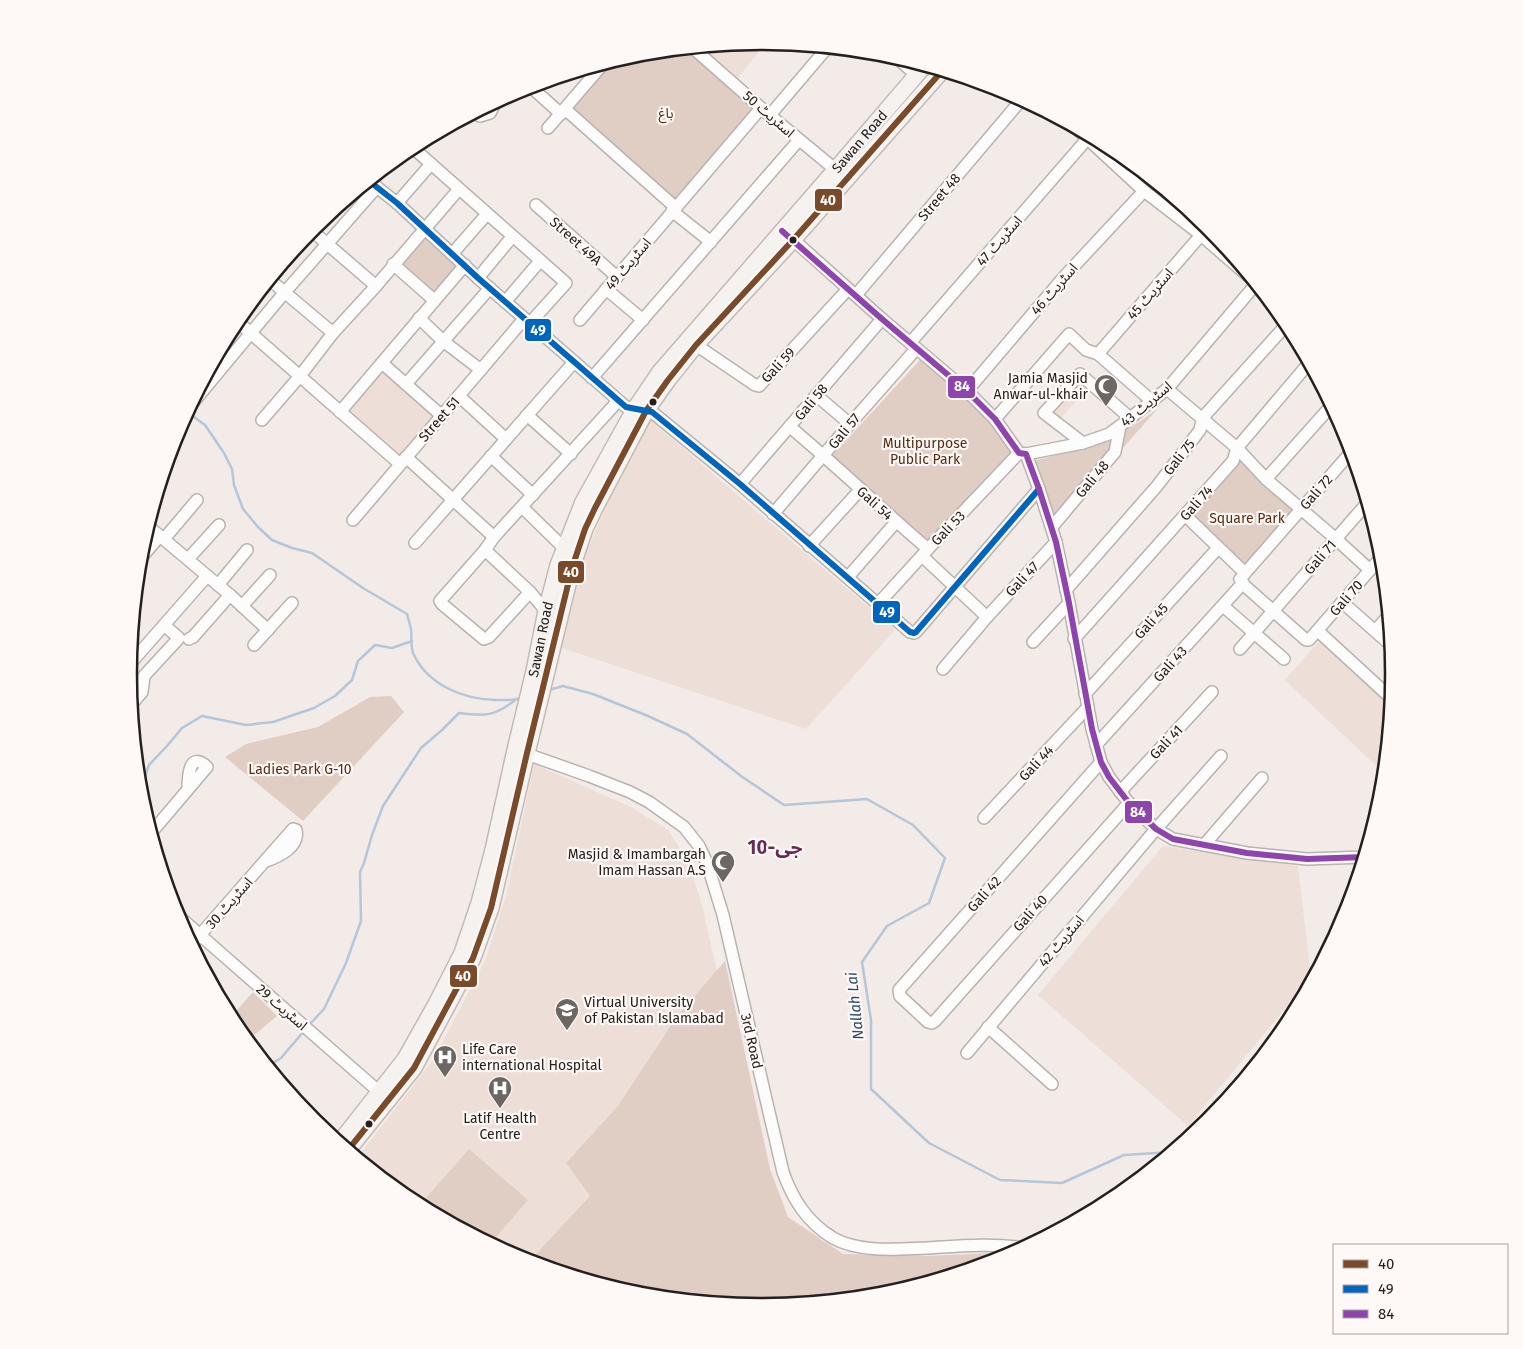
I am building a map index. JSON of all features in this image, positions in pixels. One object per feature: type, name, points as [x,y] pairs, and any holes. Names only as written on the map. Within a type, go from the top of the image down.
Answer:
[{"type":"main road","name":"Sawan Road","points":[[545,649],[546,611],[564,548],[583,502],[640,410],[668,380],[841,174],[921,70]]},
{"type":"main road","name":"Sawan Road","points":[[841,174],[938,75]]},
{"type":"main road","name":"Sawan Road","points":[[351,1145],[384,1096],[436,1004],[462,953],[479,903],[521,752],[545,649],[585,529],[640,410],[659,373],[788,236]]},
{"type":"main road","name":"Sawan Road","points":[[344,1138],[384,1096]]},
{"type":"street","name":"اسٹریٹ 50","points":[[699,53],[765,112],[841,174]]},
{"type":"street","name":"اسٹریٹ 49","points":[[580,320],[674,209],[822,53]]},
{"type":"street","points":[[548,128],[596,72]]},
{"type":"street","points":[[538,92],[563,111],[711,242]]},
{"type":"street","name":"Street 48","points":[[852,292],[1017,105]]},
{"type":"street","points":[[592,378],[799,140]]},
{"type":"street","name":"اسٹریٹ 47","points":[[913,346],[1085,141]]},
{"type":"street","points":[[1102,151],[1144,191],[1222,253]]},
{"type":"street","points":[[419,153],[540,261],[505,302]]},
{"type":"street","points":[[397,204],[431,164]]},
{"type":"street","points":[[374,185],[618,401],[626,407],[652,412],[740,484],[910,632],[914,633],[1039,489]]},
{"type":"street","points":[[208,386],[328,244],[370,189]]},
{"type":"street","points":[[262,420],[300,376],[332,334],[426,229],[459,189]]},
{"type":"street","name":"اسٹریٹ 46","points":[[968,391],[1063,278],[1144,191]]},
{"type":"street","name":"Street 49A","points":[[536,205],[617,277]]},
{"type":"street","points":[[452,254],[487,214]]},
{"type":"street","points":[[318,235],[376,286]]},
{"type":"street","name":"اسٹریٹ 45","points":[[1098,354],[1201,235]]},
{"type":"street","points":[[788,236],[913,346],[968,391],[995,419],[1023,454],[1039,489],[1056,542],[1069,602],[1084,694],[1101,762],[1109,777],[1129,803],[1156,829],[1173,840],[1247,853],[1307,859],[1358,858]]},
{"type":"street","points":[[478,278],[512,237]]},
{"type":"street","name":"Street 51","points":[[353,520],[481,370],[566,283],[540,261]]},
{"type":"street","points":[[394,264],[434,300]]},
{"type":"street","points":[[340,412],[465,265]]},
{"type":"street","points":[[275,284],[332,334]]},
{"type":"street","name":"اسٹریٹ 43","points":[[1023,454],[1083,443],[1109,434],[1120,426],[1167,390],[1251,287]]},
{"type":"street","points":[[406,384],[490,288]]},
{"type":"street","points":[[606,289],[644,320]]},
{"type":"street","name":"Gali 59","points":[[696,345],[759,386],[852,292]]},
{"type":"street","points":[[419,318],[443,341],[481,370]]},
{"type":"street","name":"Gali 58","points":[[740,484],[882,319]]},
{"type":"street","points":[[243,326],[340,412],[452,500],[494,537]]},
{"type":"street","name":"Gali 75","points":[[1066,590],[1157,486],[1200,430],[1202,420],[1282,330]]},
{"type":"street","points":[[995,419],[1069,334],[1086,350],[1098,354],[1152,402]]},
{"type":"street","name":"Gali 57","points":[[774,514],[913,346]]},
{"type":"street","points":[[415,543],[574,362]]},
{"type":"street","points":[[382,363],[442,416]]},
{"type":"street","name":"Gali 74","points":[[1074,639],[1233,461],[1236,448],[1305,367]]},
{"type":"street","points":[[1083,443],[1044,413],[1080,374],[1130,418]]},
{"type":"street","points":[[1167,390],[1236,448],[1266,479],[1370,570]]},
{"type":"street","points":[[816,395],[850,424]]},
{"type":"street","points":[[459,396],[506,438]]},
{"type":"street","points":[[530,592],[489,637],[484,639],[442,604],[441,599],[485,550],[494,537],[618,401]]},
{"type":"street","points":[[1266,479],[1327,410]]},
{"type":"street","points":[[527,415],[571,454]]},
{"type":"street","name":"Gali 48","points":[[1052,527],[1115,452],[1120,426]]},
{"type":"street","name":"Gali 54","points":[[790,427],[824,455],[896,522],[955,587],[987,617]]},
{"type":"street","name":"Gali 53","points":[[878,604],[925,552],[1023,454]]},
{"type":"street","points":[[491,456],[533,495]]},
{"type":"street","name":"Gali 72","points":[[1243,578],[1346,457]]},
{"type":"street","points":[[809,546],[860,490]]},
{"type":"street","points":[[150,549],[197,500]]},
{"type":"street","points":[[522,507],[564,548]]},
{"type":"street","name":"Gali 71","points":[[1240,649],[1363,507]]},
{"type":"street","points":[[1187,514],[1189,519],[1218,548],[1273,612]]},
{"type":"street","points":[[848,577],[896,522]]},
{"type":"street","points":[[188,559],[218,525]]},
{"type":"street","points":[[154,531],[218,584],[268,630]]},
{"type":"street","name":"Gali 47","points":[[943,669],[987,617],[1056,542]]},
{"type":"street","name":"Gali 45","points":[[1084,694],[1218,548]]},
{"type":"street","points":[[218,584],[247,550]]},
{"type":"street","points":[[485,550],[530,592],[546,611]]},
{"type":"street","name":"Gali 70","points":[[1273,612],[1306,640],[1309,640],[1376,563]]},
{"type":"street","points":[[242,606],[270,574]]},
{"type":"street","points":[[137,655],[207,576]]},
{"type":"street","name":"Gali 43","points":[[1096,744],[1223,606],[1243,578]]},
{"type":"street","points":[[189,639],[193,637],[230,595]]},
{"type":"street","points":[[1033,642],[1069,602]]},
{"type":"street","points":[[1342,602],[1385,640]]},
{"type":"street","points":[[254,645],[292,603]]},
{"type":"street","points":[[1223,606],[1284,659]]},
{"type":"street","points":[[1375,631],[1384,621]]},
{"type":"street","points":[[138,697],[142,692],[144,676],[179,638],[164,625]]},
{"type":"street","points":[[1318,631],[1386,693]]},
{"type":"street","points":[[137,671],[144,676]]},
{"type":"street","name":"Gali 41","points":[[1120,792],[1212,692]]},
{"type":"street","name":"Gali 44","points":[[984,818],[1087,708]]},
{"type":"street","name":"3rd Road","points":[[521,752],[597,779],[649,802],[684,827],[699,846],[714,883],[723,915],[783,1172],[796,1202],[805,1215],[834,1238],[854,1246],[895,1249],[1012,1246]]},
{"type":"street","name":"اسٹریٹ 42","points":[[967,1053],[1156,829],[1221,756]]},
{"type":"street","points":[[156,827],[208,767],[203,763],[197,762],[190,767],[187,777],[188,789]]},
{"type":"street","name":"Gali 42","points":[[932,1023],[928,1022],[900,996],[899,990],[1101,762]]},
{"type":"street","points":[[1204,845],[1262,778]]},
{"type":"street","name":"Gali 40","points":[[932,1023],[1129,803]]},
{"type":"street","name":"اسٹریٹ 30","points":[[196,940],[266,861]]},
{"type":"street","name":"اسٹریٹ 29","points":[[191,928],[384,1096]]},
{"type":"street","points":[[988,1027],[1052,1084]]},
{"type":"shaded area","points":[[760,50],[736,80],[705,53]]},
{"type":"shaded area","points":[[383,368],[438,415],[398,459],[345,412]]},
{"type":"shaded area","points":[[1082,378],[1090,386],[1059,420],[1050,412]]},
{"type":"shaded area","points":[[649,419],[895,630],[806,729],[559,647],[585,556],[603,513]]},
{"type":"shaded area","points":[[1321,639],[1385,698],[1379,768],[1285,680]]},
{"type":"shaded area","points":[[534,764],[631,807],[668,830],[689,863],[702,905],[741,1078],[777,1214],[875,1288],[802,1298],[721,1298],[680,1294],[600,1278],[561,1266],[485,1235],[415,1194],[361,1153],[433,1060],[485,961],[506,896]]},
{"type":"shaded area","points":[[1163,846],[1298,866],[1310,972],[1300,991],[1188,1126],[1038,995]]},
{"type":"green space","name":"باغ","points":[[694,54],[756,108],[675,203],[568,108],[601,71],[640,62]]},
{"type":"green space","points":[[425,231],[463,265],[434,296],[396,265]]},
{"type":"green space","name":"Multipurpose Public Park","points":[[921,359],[985,414],[1013,452],[928,544],[831,457]]},
{"type":"green space","points":[[1159,407],[1055,525],[1029,462],[1098,442],[1130,427]]},
{"type":"green space","name":"Square Park","points":[[1240,459],[1303,514],[1251,575],[1190,521]]},
{"type":"green space","name":"Ladies Park G-10","points":[[391,696],[404,712],[303,821],[225,757],[246,744],[318,727],[370,697]]},
{"type":"green space","points":[[725,961],[770,1169],[788,1217],[843,1254],[926,1256],[995,1253],[923,1278],[883,1287],[843,1294],[762,1299],[680,1294],[640,1287],[600,1278],[541,1258],[536,1254],[590,1196],[566,1163],[618,1106],[678,1015]]},
{"type":"green space","points":[[253,992],[277,1016],[253,1036],[236,1011]]},
{"type":"green space","points":[[469,1149],[528,1200],[494,1239],[424,1200]]},
{"type":"waterway","points":[[193,416],[205,425],[224,453],[232,469],[234,485],[243,509],[258,527],[272,540],[312,553],[363,588],[407,614],[411,629],[413,652],[421,666],[438,683],[448,689],[471,697],[495,700],[522,698]]},
{"type":"waterway","points":[[145,775],[149,765],[182,728],[202,716],[246,725],[273,722],[314,708],[335,696],[352,680],[358,661],[375,645],[392,648],[412,641]]},
{"type":"waterway","name":"Nallah Lai","points":[[549,690],[563,686],[593,694],[687,734],[741,776],[784,805],[867,799],[913,825],[945,858],[929,903],[887,926],[862,962],[871,1020],[871,1089],[929,1143],[1000,1180],[1062,1183],[1124,1155],[1163,1153]]},
{"type":"waterway","points":[[309,1025],[324,1009],[346,963],[361,921],[360,872],[383,806],[421,748],[459,713],[475,715],[494,713],[514,701]]},
{"type":"waterway","points":[[273,1063],[281,1058],[304,1031]]},
{"type":"transit line","name":"40","points":[[352,1145],[414,1068],[473,958],[491,908],[572,568],[585,529],[646,411],[696,345],[793,240],[938,76]]},
{"type":"transit line","name":"49","points":[[374,185],[397,203],[478,278],[626,407],[652,412],[740,484],[910,632],[916,632],[1039,489]]},
{"type":"transit line","name":"84","points":[[782,231],[967,391],[995,419],[1019,453],[1026,454],[1056,542],[1092,729],[1101,762],[1109,777],[1129,803],[1156,829],[1173,839],[1247,853],[1307,859],[1358,857]]},
{"type":"place","name":"Jamia Masjid Anwar-ul-khair","points":[[1106,407]]},
{"type":"place","name":"Masjid & Imambargah Imam Hassan A.S","points":[[723,883]]},
{"type":"place","name":"Virtual University of Pakistan Islamabad","points":[[567,1031]]},
{"type":"place","name":"Life Care international Hospital","points":[[445,1078]]},
{"type":"place","name":"Latif Health Centre","points":[[500,1109]]},
{"type":"district","name":"جی-10","points":[[775,847]]}]
